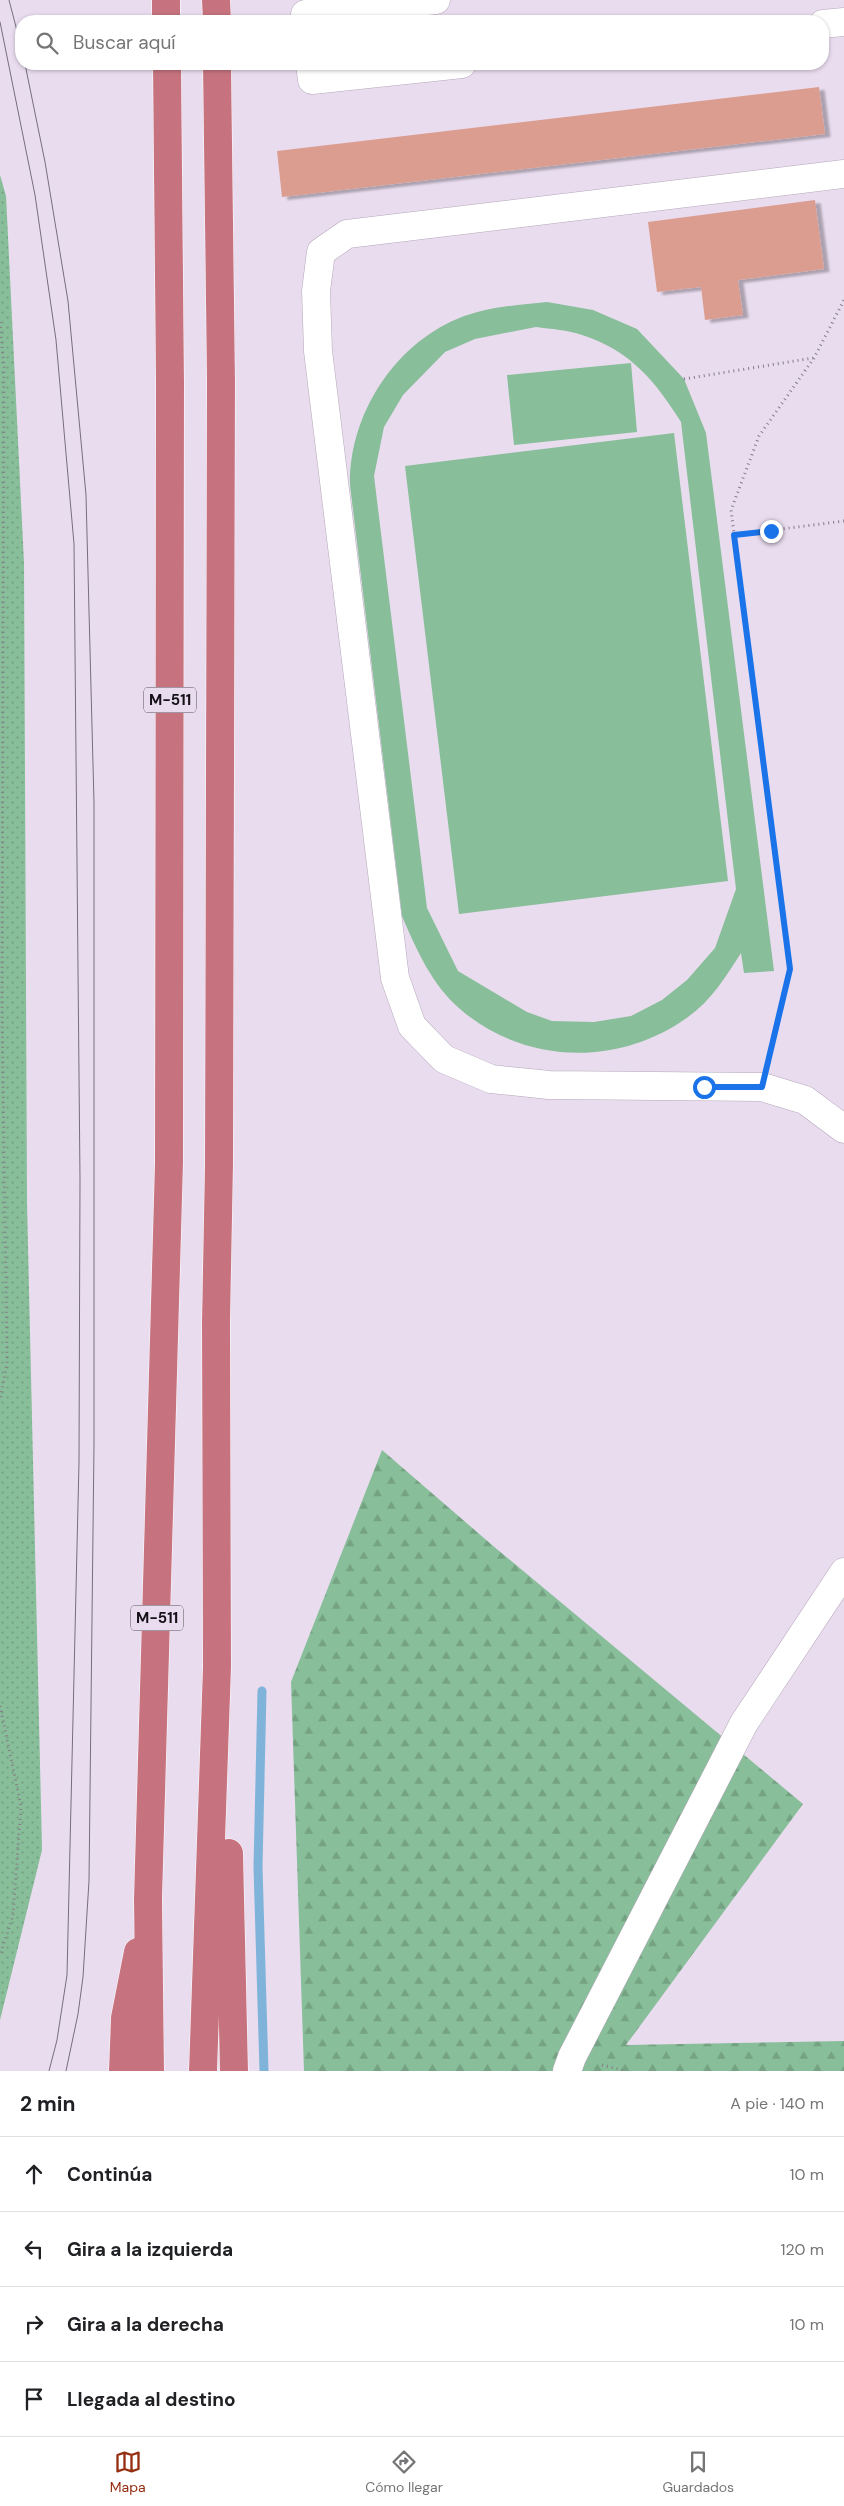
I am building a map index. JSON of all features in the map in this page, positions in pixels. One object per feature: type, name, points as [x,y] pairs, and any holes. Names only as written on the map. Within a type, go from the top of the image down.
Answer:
[{"type":"highway","points":[[166,0],[166,15]]},
{"type":"highway","points":[[216,0],[217,15]]},
{"type":"highway","name":"M-511","points":[[150,2071],[148,1899],[169,1163],[170,383],[167,70]]},
{"type":"highway","name":"M-511","points":[[203,2071],[217,1666],[216,1322],[219,1164],[221,410],[217,70]]},
{"type":"highway","points":[[217,1666],[228,1814],[234,2071]]},
{"type":"highway","points":[[123,2071],[125,2018],[148,1899]]},
{"type":"lane","points":[[305,15],[436,0]]},
{"type":"lane","points":[[842,0],[844,9]]},
{"type":"lane","points":[[829,23],[844,22]]},
{"type":"lane","points":[[311,70],[312,80],[406,70]]},
{"type":"lane","points":[[844,174],[347,234],[322,252],[316,291],[320,360],[396,978],[412,1026],[444,1059],[491,1079],[549,1085],[762,1087],[806,1100],[844,1129]]},
{"type":"lane","points":[[567,2071],[572,2057],[744,1723],[844,1572]]},
{"type":"path","points":[[762,1087],[790,969],[731,510],[759,436],[814,358],[844,300]]},
{"type":"path","points":[[0,322],[4,367],[2,1006],[7,1362],[0,1401]]},
{"type":"path","points":[[684,379],[814,358]]},
{"type":"path","points":[[734,535],[844,521]]},
{"type":"path","points":[[0,1706],[21,1806],[13,1914],[0,1955]]},
{"type":"green space","points":[[0,175],[6,196],[24,563],[27,1203],[42,1850],[0,2020]]},
{"type":"green space","points":[[547,302],[593,310],[637,329],[684,379],[706,433],[774,971],[744,973],[741,953],[711,996],[696,1011],[661,1033],[632,1045],[603,1051],[572,1053],[543,1049],[513,1041],[486,1027],[460,1009],[433,978],[419,954],[402,916],[350,485],[352,459],[357,434],[367,409],[379,386],[395,365],[413,347],[434,331],[468,315],[501,307]],"holes":[[[536,327],[577,333],[614,349],[640,369],[662,394],[681,422],[736,889],[715,948],[687,980],[662,1000],[631,1016],[594,1022],[552,1021],[527,1012],[458,971],[427,908],[374,476],[384,427],[403,395],[445,352],[475,339]]]},
{"type":"green space","points":[[631,363],[637,432],[514,445],[507,375]]},
{"type":"green space","points":[[674,433],[728,881],[459,914],[405,466]]},
{"type":"green space","points":[[382,1450],[492,1545],[803,1804],[626,2045],[844,2041],[844,2071],[304,2071],[291,1682]]},
{"type":"building","points":[[819,87],[825,134],[282,197],[277,151]]},
{"type":"building","points":[[815,200],[824,269],[738,280],[743,315],[705,320],[701,287],[657,292],[648,222]]},
{"type":"waterway","points":[[262,1691],[258,1867],[264,2071]]},
{"type":"tram line","points":[[9,0],[15,23]]},
{"type":"tram line","points":[[0,22],[35,195],[56,340],[74,544],[80,1180],[79,1462],[67,1975],[57,2040],[49,2071]]},
{"type":"tram line","points":[[26,70],[45,162],[68,301],[86,495],[94,803],[94,1444],[89,1881],[83,1977],[78,2014],[66,2071]]},
{"type":"route","points":[[704,1087],[762,1087],[790,969],[734,535],[771,531]]}]
